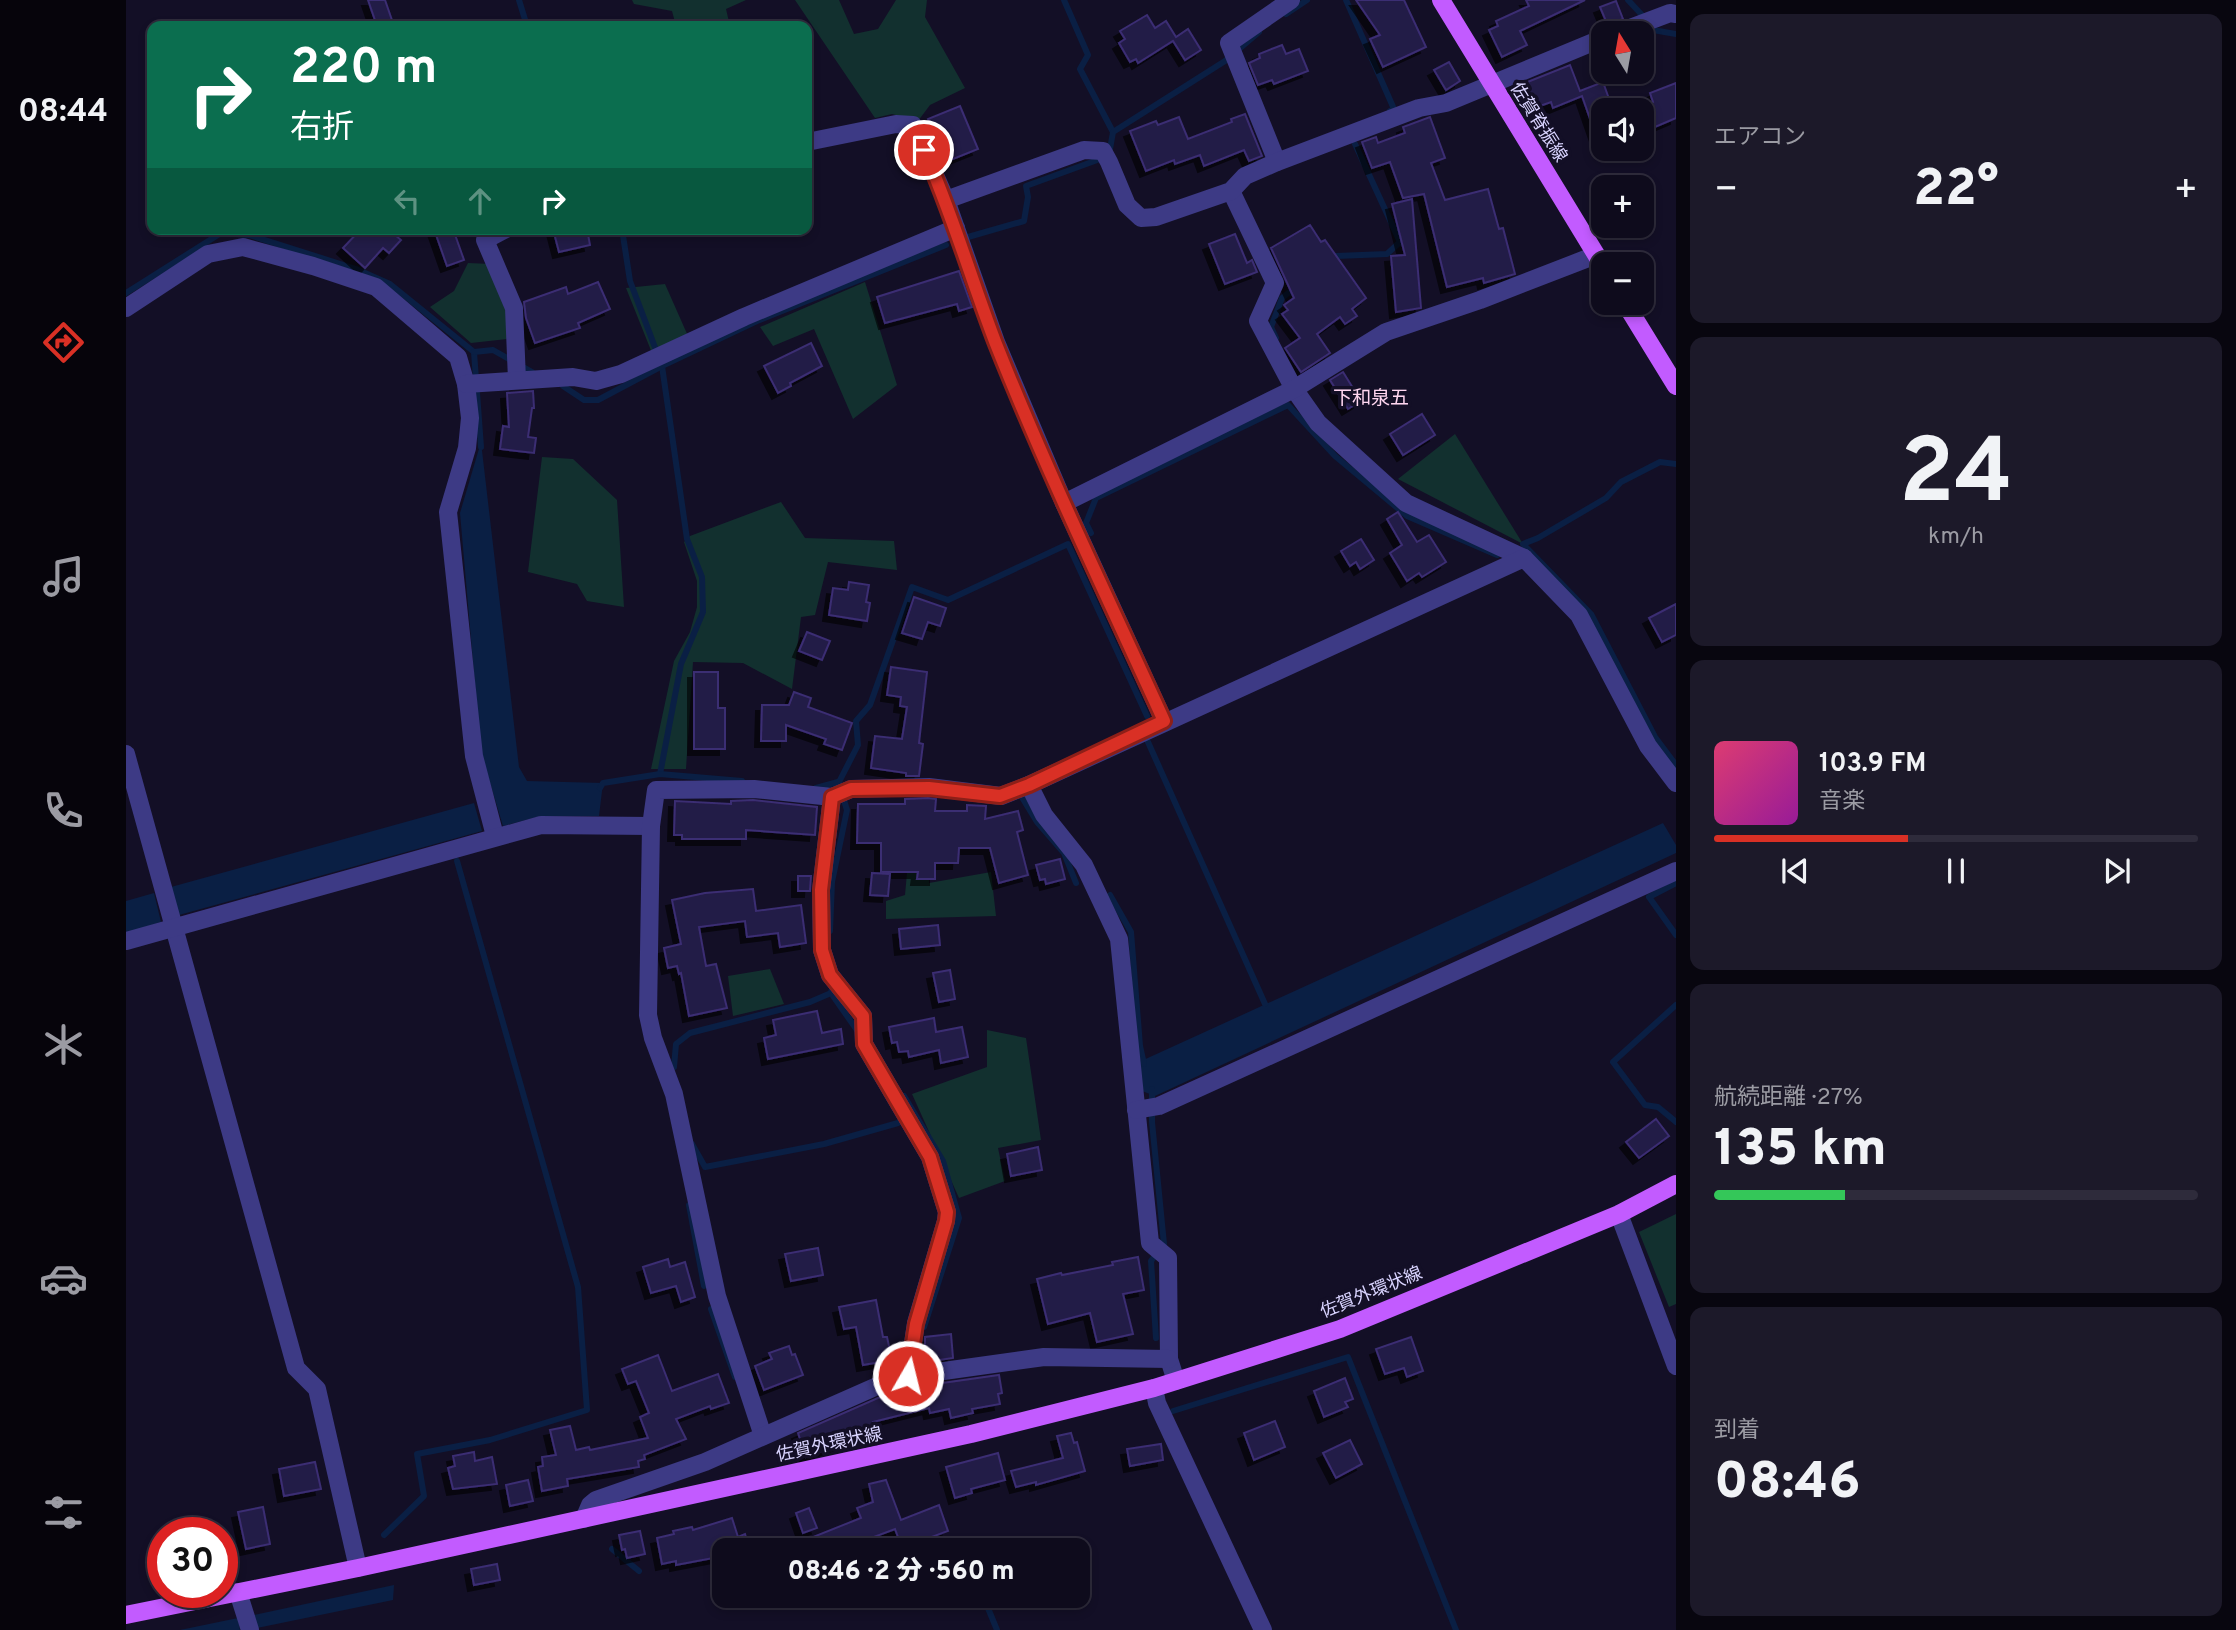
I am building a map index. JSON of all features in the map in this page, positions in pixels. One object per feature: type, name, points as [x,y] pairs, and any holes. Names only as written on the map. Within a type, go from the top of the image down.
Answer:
[{"type":"main road","name":"佐賀脊振線","points":[[1441,0],[1594,252]]},
{"type":"main road","points":[[1632,315],[1676,386]]},
{"type":"main road","name":"佐賀外環状線","points":[[238,1592],[971,1434],[1154,1388],[1340,1329],[1619,1213],[1676,1184]]},
{"type":"main road","name":"佐賀外環状線","points":[[126,1615],[160,1608]]},
{"type":"street","points":[[1278,162],[1229,43],[1291,0]]},
{"type":"street","points":[[1645,21],[1674,9]]},
{"type":"street","points":[[946,200],[1084,150],[1102,151],[1110,162],[1127,205],[1141,218],[1156,217],[1231,191],[1245,176],[1278,162],[1419,108],[1446,103],[1591,43]]},
{"type":"street","points":[[812,141],[896,124],[913,125],[946,200],[996,342],[1064,503],[1164,721]]},
{"type":"street","points":[[1231,191],[1275,283],[1258,321],[1294,389],[1318,424],[1406,503],[1524,558],[1580,615],[1648,746],[1676,783]]},
{"type":"street","points":[[466,384],[485,382],[515,368],[596,382],[621,374],[744,317],[956,228]]},
{"type":"street","points":[[495,235],[485,240],[514,308],[515,368]]},
{"type":"street","points":[[126,308],[208,254],[243,247],[376,287],[458,357],[466,384],[470,418],[467,448],[448,512],[474,756],[491,821]]},
{"type":"street","points":[[1064,503],[1294,389],[1386,332],[1591,263]]},
{"type":"street","points":[[764,1436],[717,1296],[674,1094],[653,1038],[648,1015],[651,826],[656,790],[754,789],[832,797],[851,789],[929,788],[1000,796],[1524,558]]},
{"type":"street","points":[[126,754],[296,1368],[317,1389],[358,1568]]},
{"type":"street","points":[[1029,785],[1044,815],[1084,864],[1119,939],[1150,1243],[1168,1258],[1169,1359],[1176,1381]]},
{"type":"street","points":[[832,797],[821,890],[822,950],[834,980],[863,1016],[864,1038],[930,1157],[947,1212],[916,1324],[908,1376]]},
{"type":"street","points":[[126,941],[174,928],[491,821],[541,825],[651,826]]},
{"type":"street","points":[[1136,1110],[1160,1106],[1676,871]]},
{"type":"street","points":[[1619,1213],[1676,1366]]},
{"type":"street","points":[[584,1519],[590,1505],[596,1500],[705,1462],[884,1383],[908,1376],[1044,1357],[1169,1359]]},
{"type":"street","points":[[1154,1388],[1157,1403],[1263,1630]]},
{"type":"street","points":[[238,1592],[250,1630]]},
{"type":"green space","points":[[632,0],[746,0],[726,9],[729,21],[675,21],[672,11],[634,4]]},
{"type":"green space","points":[[795,0],[839,0],[854,34],[878,29],[896,0],[927,0],[925,17],[965,88],[930,105],[918,121],[892,114],[875,118],[812,25],[812,21],[809,21]]},
{"type":"green space","points":[[468,263],[491,264],[509,310],[507,339],[471,343],[430,307],[454,291]]},
{"type":"green space","points":[[865,282],[897,385],[853,419],[814,329],[773,346],[760,327]]},
{"type":"green space","points":[[665,284],[688,336],[652,353],[626,288]]},
{"type":"green space","points":[[1455,434],[1523,544],[1398,479]]},
{"type":"green space","points":[[542,457],[573,459],[617,500],[624,607],[587,601],[577,584],[528,572]]},
{"type":"green space","points":[[781,502],[805,538],[894,541],[897,570],[828,562],[815,615],[801,617],[792,689],[743,663],[693,662],[686,769],[651,769],[674,661],[690,632],[697,607],[697,581],[684,542],[690,536]]},
{"type":"green space","points":[[910,840],[928,842],[929,883],[991,872],[996,916],[886,919],[886,901],[905,895]]},
{"type":"green space","points":[[770,969],[784,1004],[733,1016],[728,976]]},
{"type":"green space","points":[[987,1030],[1026,1038],[1041,1140],[998,1148],[1005,1181],[959,1198],[912,1094],[987,1067]]},
{"type":"green space","points":[[1676,1214],[1676,1304],[1669,1307],[1639,1232]]},
{"type":"water","points":[[481,442],[519,767],[527,781],[603,783],[599,816],[541,816],[503,826],[481,753],[460,513]]},
{"type":"water","points":[[474,803],[482,831],[179,915],[171,887]]},
{"type":"water","points":[[1663,823],[1676,845],[1676,853],[1155,1096],[1142,1091],[1139,1062]]},
{"type":"water","points":[[154,893],[161,922],[126,933],[126,901]]},
{"type":"water","points":[[394,1585],[393,1600],[257,1628],[254,1615]]},
{"type":"water","points":[[238,1618],[240,1630],[180,1630]]},
{"type":"building","points":[[368,0],[385,0],[392,21],[375,21]]},
{"type":"building","points":[[1356,0],[1404,0],[1426,47],[1383,67],[1370,39],[1380,35]]},
{"type":"building","points":[[1526,0],[1585,0],[1520,31],[1527,45],[1502,57],[1489,30],[1498,26],[1496,21],[1529,6]]},
{"type":"building","points":[[1616,1],[1623,19],[1606,21],[1600,7]]},
{"type":"building","points":[[1147,15],[1155,28],[1166,21],[1176,37],[1188,29],[1201,50],[1185,60],[1173,41],[1138,63],[1136,59],[1130,62],[1119,43],[1125,39],[1120,31]]},
{"type":"building","points":[[1282,45],[1286,54],[1299,49],[1308,71],[1274,84],[1272,80],[1258,85],[1249,63],[1260,58],[1259,54]]},
{"type":"building","points":[[1449,62],[1460,81],[1446,90],[1434,70]]},
{"type":"building","points":[[1570,65],[1580,91],[1604,84],[1609,98],[1591,98],[1591,122],[1582,96],[1553,108],[1551,102],[1540,106],[1536,97],[1532,99],[1525,83]]},
{"type":"building","points":[[1676,83],[1676,118],[1655,127],[1654,98],[1650,93]]},
{"type":"building","points":[[960,106],[978,149],[953,159],[943,137],[936,140],[928,119]]},
{"type":"building","points":[[1245,114],[1262,156],[1249,161],[1244,150],[1204,166],[1200,155],[1175,164],[1174,160],[1146,171],[1130,131],[1156,121],[1158,125],[1179,117],[1188,139],[1232,122],[1231,119]]},
{"type":"building","points":[[1430,117],[1445,158],[1431,163],[1445,200],[1488,189],[1499,229],[1503,228],[1515,274],[1484,283],[1483,278],[1447,287],[1424,194],[1403,198],[1390,162],[1372,168],[1362,142],[1376,137],[1378,143],[1405,133],[1403,127]]},
{"type":"building","points":[[1412,199],[1421,308],[1396,312],[1391,256],[1405,255],[1392,204]]},
{"type":"building","points":[[1310,225],[1321,242],[1325,240],[1366,298],[1352,309],[1357,316],[1345,324],[1340,317],[1317,334],[1330,353],[1301,372],[1285,348],[1300,338],[1282,314],[1288,310],[1284,305],[1294,298],[1271,248]]},
{"type":"building","points":[[1235,234],[1247,263],[1252,260],[1257,272],[1225,284],[1209,244]]},
{"type":"building","points":[[355,235],[395,235],[401,240],[389,253],[383,248],[365,268],[343,248]]},
{"type":"building","points":[[436,235],[455,235],[464,260],[447,266]]},
{"type":"building","points":[[555,235],[588,235],[590,245],[559,252]]},
{"type":"building","points":[[959,271],[972,307],[959,311],[957,304],[885,323],[877,297]]},
{"type":"building","points":[[598,282],[610,309],[578,323],[580,328],[535,343],[526,318],[524,302],[566,287],[568,294]]},
{"type":"building","points":[[811,343],[822,366],[790,383],[791,386],[778,393],[764,366]]},
{"type":"building","points":[[1343,372],[1361,401],[1348,409],[1330,380]]},
{"type":"building","points":[[533,391],[534,408],[528,437],[536,438],[534,453],[500,449],[503,426],[509,427],[507,393]]},
{"type":"building","points":[[1422,414],[1435,435],[1403,455],[1390,434]]},
{"type":"building","points":[[1398,512],[1417,542],[1429,535],[1446,562],[1422,577],[1419,573],[1407,581],[1390,553],[1402,545],[1387,519]]},
{"type":"building","points":[[1361,539],[1374,560],[1360,569],[1356,562],[1350,566],[1341,551]]},
{"type":"building","points":[[849,582],[869,585],[867,621],[829,615],[833,588],[848,590]]},
{"type":"building","points":[[914,597],[946,608],[940,626],[928,622],[922,639],[902,633]]},
{"type":"building","points":[[1676,604],[1676,635],[1662,642],[1649,618]]},
{"type":"building","points":[[807,632],[830,641],[822,660],[799,651]]},
{"type":"building","points":[[891,667],[927,672],[919,743],[923,744],[919,776],[906,776],[906,773],[871,768],[875,736],[902,739],[907,707],[900,706],[901,697],[887,695]]},
{"type":"building","points":[[694,672],[718,672],[718,708],[725,708],[725,749],[694,749]]},
{"type":"building","points":[[794,692],[811,698],[808,707],[852,723],[842,750],[824,744],[826,739],[786,725],[786,741],[761,741],[762,705],[789,705]]},
{"type":"building","points":[[905,799],[936,799],[935,811],[967,811],[967,805],[986,806],[985,819],[1018,811],[1023,830],[1017,832],[1028,875],[999,883],[990,848],[959,848],[958,863],[935,863],[935,879],[917,879],[918,872],[881,872],[881,843],[857,843],[858,804],[905,804]]},
{"type":"building","points":[[753,800],[817,807],[815,835],[746,830],[746,839],[682,839],[682,835],[674,835],[675,801],[731,804],[731,801]]},
{"type":"building","points":[[1060,859],[1065,879],[1046,884],[1045,879],[1040,880],[1036,865]]},
{"type":"building","points":[[872,873],[890,874],[888,896],[870,895]]},
{"type":"building","points":[[798,876],[811,876],[810,891],[798,891]]},
{"type":"building","points":[[753,889],[756,911],[801,905],[806,943],[780,947],[778,933],[747,937],[745,921],[699,927],[706,966],[716,964],[727,1008],[689,1016],[681,973],[679,974],[677,966],[668,968],[664,948],[681,944],[672,900],[705,893]]},
{"type":"building","points":[[938,925],[940,945],[901,949],[899,929]]},
{"type":"building","points":[[950,970],[955,999],[939,1002],[933,973]]},
{"type":"building","points":[[817,1011],[822,1033],[841,1029],[843,1044],[768,1059],[764,1038],[776,1035],[773,1020]]},
{"type":"building","points":[[934,1018],[936,1032],[962,1027],[968,1057],[941,1063],[939,1050],[909,1057],[908,1051],[899,1052],[897,1042],[892,1043],[889,1027]]},
{"type":"building","points":[[1656,1119],[1669,1136],[1639,1158],[1626,1142]]},
{"type":"building","points":[[1038,1147],[1042,1170],[1011,1176],[1007,1154]]},
{"type":"building","points":[[818,1248],[823,1275],[791,1281],[785,1254]]},
{"type":"building","points":[[1138,1257],[1144,1290],[1123,1294],[1133,1334],[1097,1342],[1090,1313],[1048,1324],[1037,1279],[1113,1265],[1112,1262]]},
{"type":"building","points":[[668,1259],[670,1267],[685,1262],[695,1297],[681,1302],[676,1286],[651,1293],[643,1267]]},
{"type":"building","points":[[876,1300],[883,1337],[887,1337],[892,1360],[863,1365],[856,1327],[844,1329],[839,1307]]},
{"type":"building","points":[[951,1334],[953,1358],[925,1362],[925,1337]]},
{"type":"building","points":[[1411,1337],[1423,1371],[1407,1377],[1404,1368],[1385,1374],[1376,1349]]},
{"type":"building","points":[[789,1346],[803,1375],[764,1390],[755,1366],[772,1359],[769,1353]]},
{"type":"building","points":[[658,1355],[672,1391],[718,1374],[729,1403],[711,1409],[710,1406],[676,1419],[686,1439],[644,1455],[645,1459],[638,1461],[639,1467],[567,1479],[568,1486],[542,1491],[538,1467],[543,1466],[542,1457],[556,1455],[550,1430],[570,1426],[576,1450],[589,1447],[590,1450],[648,1438],[640,1417],[649,1413],[636,1381],[628,1384],[622,1369]]},
{"type":"building","points":[[999,1375],[1002,1393],[998,1394],[1000,1404],[972,1409],[973,1413],[951,1418],[949,1409],[930,1413],[929,1408],[873,1422],[877,1434],[857,1441],[856,1438],[806,1457],[798,1433],[887,1394],[921,1386]]},
{"type":"building","points":[[1345,1378],[1353,1399],[1345,1402],[1348,1407],[1324,1417],[1314,1391]]},
{"type":"building","points":[[1275,1421],[1285,1447],[1254,1460],[1244,1433]]},
{"type":"building","points":[[1071,1433],[1074,1443],[1077,1442],[1085,1471],[1036,1485],[1036,1482],[1016,1487],[1011,1471],[1063,1458],[1057,1436]]},
{"type":"building","points":[[1350,1440],[1362,1464],[1336,1478],[1323,1453]]},
{"type":"building","points":[[1161,1444],[1163,1460],[1130,1466],[1127,1449]]},
{"type":"building","points":[[474,1452],[475,1461],[492,1457],[497,1484],[453,1489],[448,1468],[455,1466],[453,1456]]},
{"type":"building","points":[[998,1453],[1005,1480],[971,1489],[972,1493],[955,1498],[946,1467]]},
{"type":"building","points":[[315,1462],[321,1489],[284,1496],[279,1469]]},
{"type":"building","points":[[528,1480],[533,1501],[510,1506],[506,1485]]},
{"type":"building","points":[[886,1480],[901,1520],[939,1505],[948,1531],[929,1538],[898,1538],[895,1529],[871,1538],[811,1538],[861,1518],[857,1508],[873,1502],[869,1484]]},
{"type":"building","points":[[263,1507],[270,1544],[246,1549],[238,1512]]},
{"type":"building","points":[[809,1508],[817,1528],[803,1533],[796,1513]]},
{"type":"building","points":[[732,1518],[738,1537],[745,1534],[746,1538],[712,1538],[712,1558],[676,1565],[676,1561],[662,1564],[657,1538],[674,1534],[673,1531],[692,1527],[693,1530]]},
{"type":"building","points":[[640,1531],[645,1554],[627,1558],[619,1535]]},
{"type":"building","points":[[497,1564],[500,1580],[474,1585],[471,1569]]},
{"type":"waterway","points":[[519,0],[525,21]]},
{"type":"waterway","points":[[1064,0],[1088,55],[1080,69],[1113,132]]},
{"type":"waterway","points":[[1286,14],[1307,0]]},
{"type":"waterway","points":[[1346,0],[1394,109],[1390,111]]},
{"type":"waterway","points":[[1628,0],[1642,15]]},
{"type":"waterway","points":[[1654,30],[1676,34]]},
{"type":"waterway","points":[[1110,149],[1113,132],[1225,61],[1259,32]]},
{"type":"waterway","points":[[1331,260],[1336,256],[1387,254],[1400,242],[1355,144]]},
{"type":"waterway","points":[[968,237],[1024,221],[1028,197],[1026,186],[1100,159]]},
{"type":"waterway","points":[[126,293],[218,235]]},
{"type":"waterway","points":[[249,235],[356,269],[390,284],[474,352],[481,447]]},
{"type":"waterway","points":[[623,235],[630,281],[662,366],[687,539],[702,577],[703,612],[681,664],[660,774]]},
{"type":"waterway","points":[[563,386],[584,400],[598,400],[757,321],[946,245]]},
{"type":"waterway","points":[[1276,338],[1271,327],[1282,298],[1297,286]]},
{"type":"waterway","points":[[474,352],[493,350],[532,372]]},
{"type":"waterway","points":[[1091,533],[1086,523],[1096,498],[1288,405],[1335,456],[1407,516],[1497,555]]},
{"type":"waterway","points":[[1676,464],[1660,462],[1621,482],[1606,498],[1523,544],[1591,614],[1655,737],[1676,765]]},
{"type":"waterway","points":[[838,784],[858,745],[856,721],[870,705],[912,587],[948,600],[1068,544],[1147,716]]},
{"type":"waterway","points":[[1148,742],[1265,1004]]},
{"type":"waterway","points":[[600,788],[603,783],[660,774],[742,781]]},
{"type":"waterway","points":[[816,788],[838,782]]},
{"type":"waterway","points":[[830,931],[832,882],[847,810],[842,794]]},
{"type":"waterway","points":[[1023,799],[1037,822],[1064,853],[1076,883]]},
{"type":"waterway","points":[[384,1535],[424,1496],[417,1454],[490,1440],[587,1410],[578,1287],[457,861]]},
{"type":"waterway","points":[[1676,883],[1649,897],[1676,935]]},
{"type":"waterway","points":[[1110,895],[1131,932],[1140,1046],[1144,1064]]},
{"type":"waterway","points":[[833,983],[831,993],[859,1033]]},
{"type":"waterway","points":[[674,1067],[676,1044],[690,1033],[810,1002],[831,993]]},
{"type":"waterway","points":[[1676,1005],[1613,1062],[1645,1105],[1658,1107],[1676,1122]]},
{"type":"waterway","points":[[1152,1089],[1152,1122],[1164,1244],[1151,1261],[1156,1338]]},
{"type":"waterway","points":[[904,1096],[943,1161],[959,1218],[924,1327]]},
{"type":"waterway","points":[[692,1144],[705,1167],[824,1144],[898,1123]]},
{"type":"waterway","points":[[689,1205],[704,1286]]},
{"type":"waterway","points":[[711,1309],[735,1377]]},
{"type":"waterway","points":[[1173,1411],[1348,1357],[1456,1630]]},
{"type":"waterway","points":[[612,1549],[639,1571]]},
{"type":"waterway","points":[[988,1608],[997,1630]]},
{"type":"district","name":"下和泉五","points":[[1371,397]]},
{"type":"route","points":[[908,1376],[916,1324],[947,1212],[930,1157],[864,1044],[863,1016],[830,975],[822,950],[821,890],[832,797],[851,789],[929,788],[1000,796],[1164,721],[1064,503],[996,342],[946,200],[924,150]]}]
